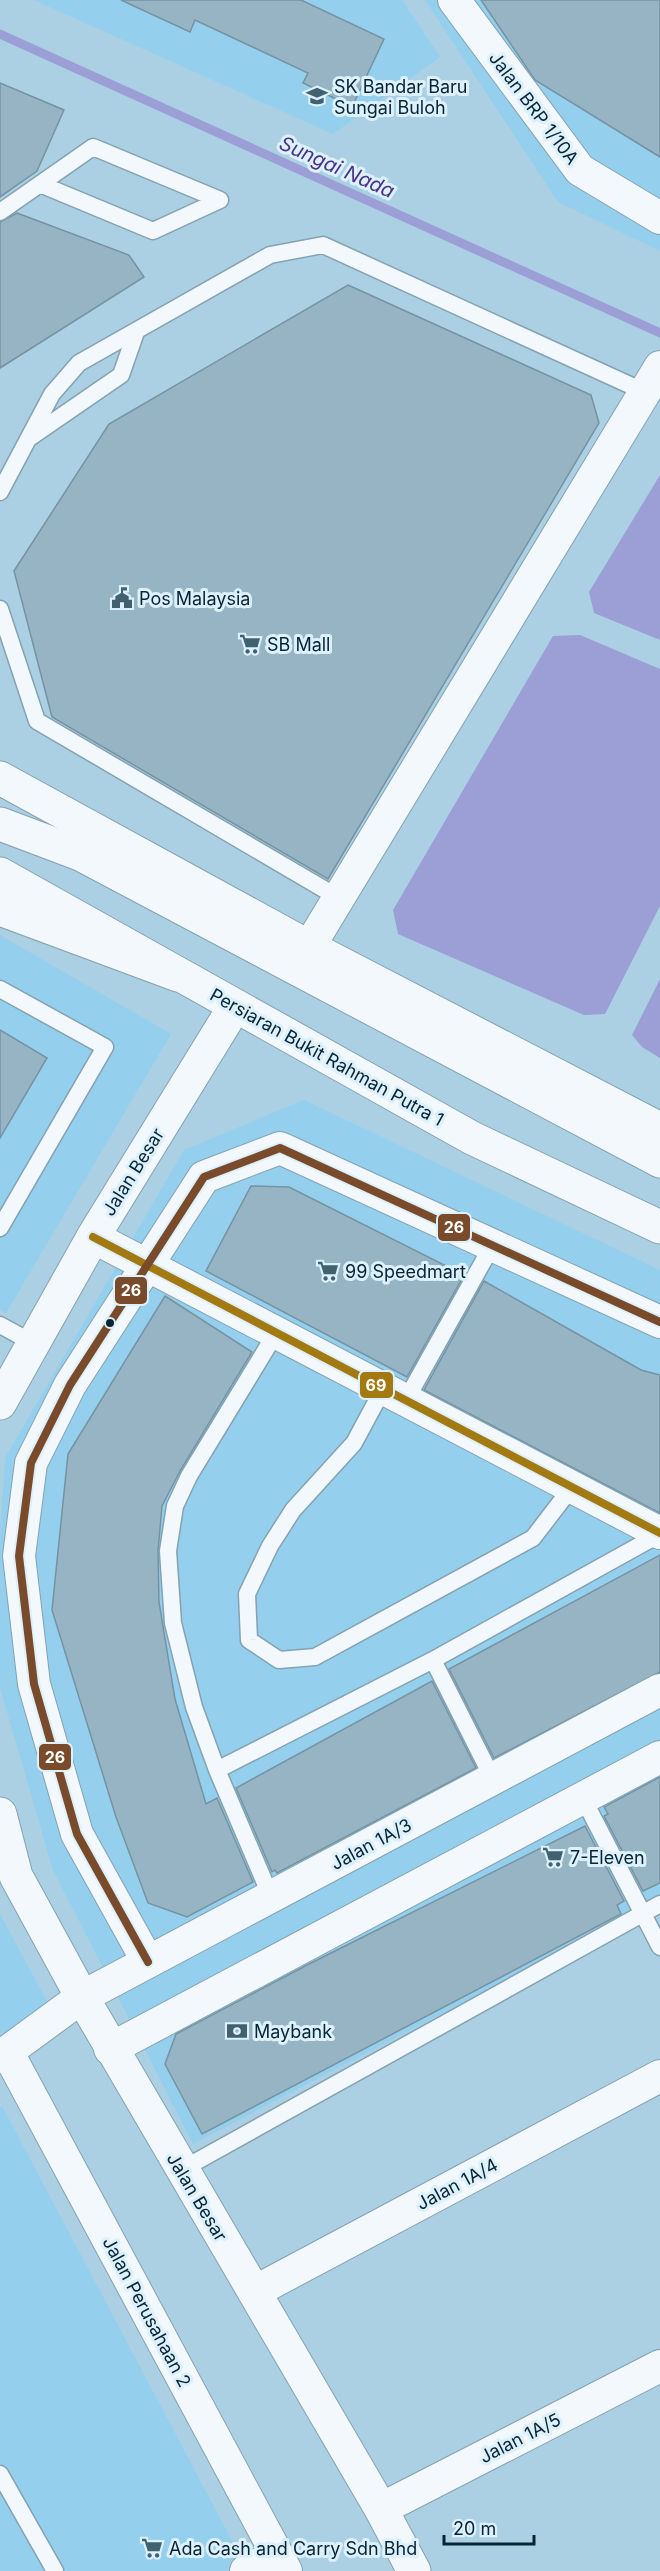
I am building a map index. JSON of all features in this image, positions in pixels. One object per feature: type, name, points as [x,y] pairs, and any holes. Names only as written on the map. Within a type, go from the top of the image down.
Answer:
[{"type":"main road","points":[[0,778],[309,947],[660,1129]]},
{"type":"main road","points":[[0,824],[80,854],[660,1161]]},
{"type":"main road","name":"Persiaran Bukit Rahman Putra 1","points":[[0,874],[472,1137],[660,1227]]},
{"type":"main road","points":[[0,909],[178,975]]},
{"type":"main road","name":"Jalan Besar","points":[[0,1403],[93,1237],[235,1006]]},
{"type":"main road","name":"Jalan Besar","points":[[0,1814],[16,1876],[110,2049],[381,2510],[414,2571]]},
{"type":"street","name":"Jalan BRP 1/10A","points":[[454,0],[580,170],[660,218]]},
{"type":"street","points":[[309,947],[655,376]]},
{"type":"street","points":[[148,1962],[77,1834],[34,1684],[19,1556],[31,1463],[70,1385],[204,1177],[280,1148],[660,1322]]},
{"type":"street","points":[[93,1237],[660,1533]]},
{"type":"street","name":"Jalan 1A/3","points":[[4,2055],[82,1997],[660,1690]]},
{"type":"street","points":[[110,2049],[585,1800],[660,1757]]},
{"type":"street","name":"Jalan Perusahaan 2","points":[[4,2055],[282,2563]]},
{"type":"street","name":"Jalan 1A/4","points":[[254,2292],[660,2076]]},
{"type":"street","name":"Jalan 1A/5","points":[[381,2510],[660,2366]]},
{"type":"street","points":[[246,2571],[282,2563]]},
{"type":"lane","points":[[0,212],[40,184],[93,147],[220,200],[153,231],[40,184]]},
{"type":"lane","points":[[0,492],[52,394],[80,363],[270,255],[323,245],[655,376]]},
{"type":"lane","points":[[28,439],[121,375],[136,332]]},
{"type":"lane","points":[[0,609],[37,721],[339,898]]},
{"type":"lane","points":[[0,988],[105,1047],[0,1228]]},
{"type":"lane","points":[[493,1244],[394,1394],[287,1519],[270,1546],[247,1594],[249,1640],[279,1660],[315,1657],[533,1538],[572,1487]]},
{"type":"lane","points":[[0,1325],[33,1343]]},
{"type":"lane","points":[[271,1897],[217,1770],[194,1707],[173,1623],[168,1551],[175,1506],[189,1476],[276,1333]]},
{"type":"lane","points":[[217,1770],[434,1660],[660,1533]]},
{"type":"lane","points":[[434,1660],[494,1779]]},
{"type":"lane","points":[[585,1800],[660,1947]]},
{"type":"lane","points":[[182,2170],[660,1904]]},
{"type":"lane","points":[[0,2474],[55,2571]]},
{"type":"shaded area","name":"SK Bandar Baru Sungai Buloh","points":[[34,0],[402,0],[440,57],[333,134]]},
{"type":"shaded area","points":[[425,0],[660,0],[660,251],[558,202]]},
{"type":"shaded area","points":[[660,475],[660,640],[594,613],[589,592]]},
{"type":"shaded area","points":[[580,635],[660,669],[660,906],[605,1014],[584,1015],[398,934],[393,910],[553,636]]},
{"type":"shaded area","points":[[0,935],[171,1034],[6,1313],[0,1310]]},
{"type":"shaded area","points":[[660,979],[660,1058],[642,1047],[632,1035]]},
{"type":"shaded area","points":[[304,1100],[660,1270],[660,1899],[193,2144],[53,1870],[0,1688],[0,1537],[5,1458],[184,1150]]},
{"type":"shaded area","points":[[0,1914],[50,2007],[0,2044]]},
{"type":"shaded area","points":[[2,2106],[248,2571],[0,2571],[0,2107]]},
{"type":"building","points":[[121,0],[301,0],[384,39],[352,107],[303,83],[308,73],[195,20],[190,32]]},
{"type":"building","points":[[481,0],[660,0],[660,157],[535,80]]},
{"type":"building","points":[[0,83],[64,110],[37,171],[0,197]]},
{"type":"building","points":[[17,213],[129,255],[144,277],[0,368],[0,222]]},
{"type":"building","name":"SB Mall","points":[[348,285],[591,395],[599,423],[328,879],[52,717],[14,571],[109,424]]},
{"type":"building","points":[[0,1030],[47,1058],[0,1138]]},
{"type":"building","points":[[251,1186],[289,1187],[464,1275],[407,1377],[206,1271]]},
{"type":"building","points":[[484,1281],[641,1370],[660,1375],[660,1513],[424,1390]]},
{"type":"building","points":[[165,1296],[252,1352],[180,1471],[162,1506],[158,1551],[159,1602],[175,1699],[206,1804],[217,1798],[253,1882],[187,1917],[148,1903],[116,1817],[52,1610],[68,1454]]},
{"type":"building","points":[[660,1555],[660,1672],[494,1758],[449,1669]]},
{"type":"building","points":[[432,1681],[476,1768],[277,1873],[275,1870],[272,1872],[236,1788]]},
{"type":"building","points":[[660,1777],[660,1883],[643,1891],[604,1816],[608,1814],[604,1807]]},
{"type":"building","points":[[585,1826],[624,1901],[617,1905],[621,1914],[202,2134],[165,2064],[176,2034],[309,1964]]},
{"type":"waterway","name":"Sungai Nada","points":[[0,34],[660,333]]},
{"type":"transit line","name":"26","points":[[148,1962],[77,1834],[34,1684],[19,1556],[31,1463],[70,1385],[204,1177],[280,1148],[660,1322]]},
{"type":"transit line","name":"69","points":[[93,1237],[660,1533]]},
{"type":"place","name":"SK Bandar Baru Sungai Buloh","points":[[317,96]]},
{"type":"place","name":"Pos Malaysia","points":[[122,598]]},
{"type":"place","name":"SB Mall","points":[[250,644]]},
{"type":"place","name":"99 Speedmart","points":[[328,1271]]},
{"type":"place","name":"7-Eleven","points":[[553,1857]]},
{"type":"place","name":"Maybank","points":[[237,2031]]},
{"type":"place","name":"Ada Cash and Carry Sdn Bhd","points":[[152,2548]]}]
